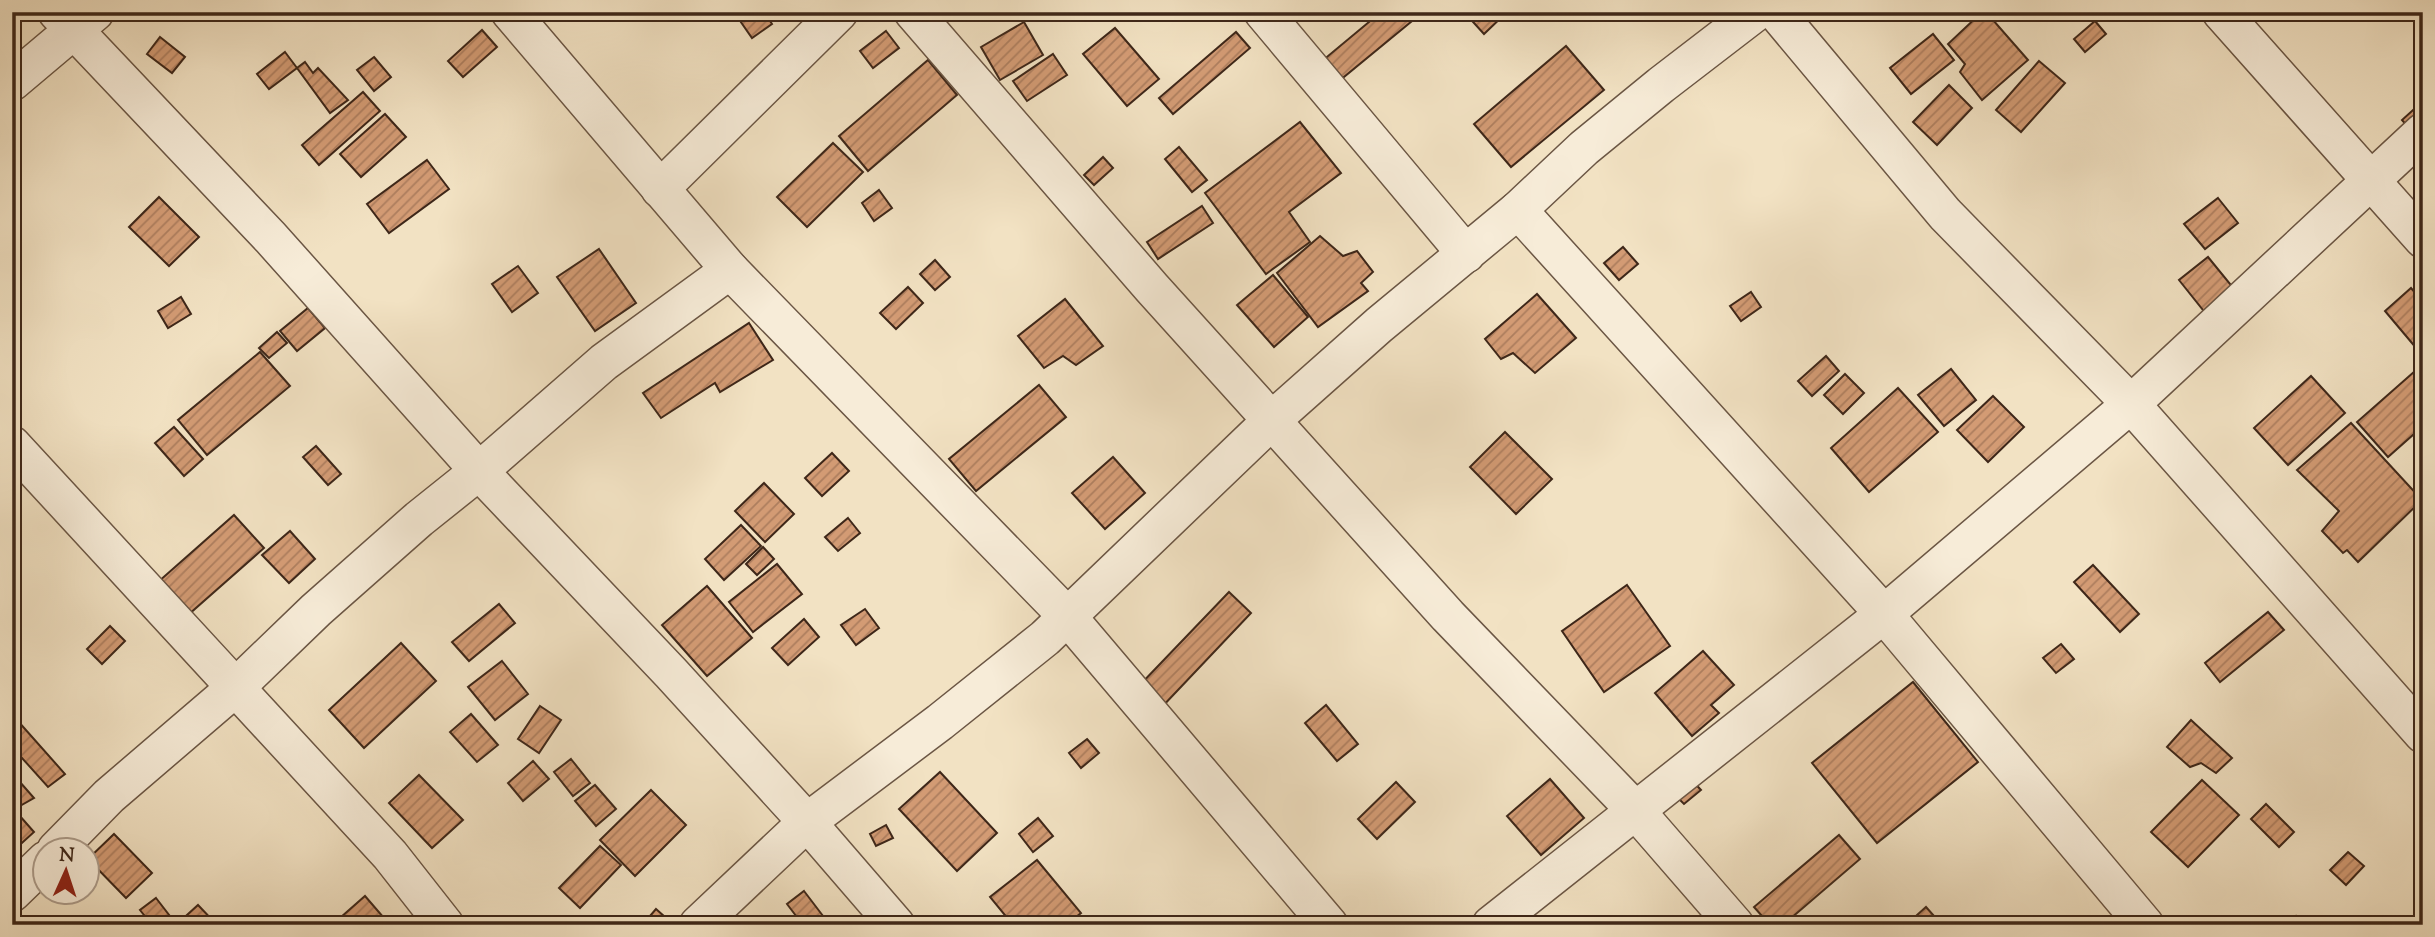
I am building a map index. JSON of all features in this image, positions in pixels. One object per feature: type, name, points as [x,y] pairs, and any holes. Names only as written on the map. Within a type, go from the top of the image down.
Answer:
[{"type":"street","points":[[510,12],[730,270],[1067,617],[1329,925]]},
{"type":"street","points":[[660,190],[839,12]]},
{"type":"street","points":[[913,12],[1054,178],[1448,616],[1636,811],[1735,925]]},
{"type":"street","points":[[1263,12],[1466,254]]},
{"type":"street","points":[[698,925],[807,822],[940,722],[1045,638],[1272,420],[1379,325],[1518,210],[1714,24],[1756,12]]},
{"type":"street","points":[[1776,12],[1945,214],[2131,404],[2423,734]]},
{"type":"street","points":[[2221,12],[2423,239]]},
{"type":"street","points":[[12,82],[75,18],[479,471],[671,673],[807,822],[896,925]]},
{"type":"street","points":[[1491,925],[1884,614],[2131,404],[2423,132]]},
{"type":"street","points":[[1518,210],[1884,614],[2146,925]]},
{"type":"street","points":[[69,836],[109,796],[235,688],[316,610],[419,519],[479,471],[604,362],[730,270]]},
{"type":"street","points":[[12,445],[390,855],[445,925]]},
{"type":"street","points":[[12,893],[32,874]]},
{"type":"building","points":[[740,12],[764,12],[772,24],[752,38],[736,15]]},
{"type":"building","points":[[1381,12],[1423,12],[1339,81],[1322,61]]},
{"type":"building","points":[[1464,12],[1507,12],[1484,34]]},
{"type":"building","points":[[1982,12],[1986,12],[2028,60],[1982,100],[1960,72],[1965,64],[1948,44]]},
{"type":"building","points":[[2095,21],[2106,34],[2085,52],[2074,39]]},
{"type":"building","points":[[1024,22],[1043,55],[1000,80],[981,47]]},
{"type":"building","points":[[1115,28],[1159,79],[1127,106],[1083,54]]},
{"type":"building","points":[[482,30],[497,47],[463,77],[448,61]]},
{"type":"building","points":[[886,31],[899,48],[873,68],[860,51]]},
{"type":"building","points":[[1236,32],[1250,48],[1173,114],[1159,98]]},
{"type":"building","points":[[1933,34],[1954,60],[1911,94],[1890,68]]},
{"type":"building","points":[[160,37],[185,57],[172,73],[147,54]]},
{"type":"building","points":[[1566,46],[1604,90],[1511,167],[1474,124]]},
{"type":"building","points":[[285,52],[297,68],[269,89],[257,74]]},
{"type":"building","points":[[1053,54],[1067,75],[1027,101],[1013,81]]},
{"type":"building","points":[[374,57],[391,77],[374,91],[357,70]]},
{"type":"building","points":[[928,60],[957,95],[868,171],[839,136]]},
{"type":"building","points":[[2039,61],[2065,83],[2021,132],[1996,110]]},
{"type":"building","points":[[305,62],[313,73],[318,68],[348,100],[330,113],[297,68]]},
{"type":"building","points":[[1949,85],[1972,108],[1937,145],[1913,122]]},
{"type":"building","points":[[363,92],[380,111],[319,165],[302,145]]},
{"type":"building","points":[[2423,101],[2423,143],[2422,143],[2402,120]]},
{"type":"building","points":[[385,114],[406,137],[361,177],[340,154]]},
{"type":"building","points":[[1300,122],[1341,173],[1289,212],[1310,242],[1266,274],[1205,193]]},
{"type":"building","points":[[833,143],[863,172],[807,227],[777,197]]},
{"type":"building","points":[[1179,147],[1207,180],[1192,192],[1165,159]]},
{"type":"building","points":[[1103,157],[1113,168],[1094,185],[1084,175]]},
{"type":"building","points":[[427,160],[449,189],[389,233],[367,204]]},
{"type":"building","points":[[879,190],[892,208],[874,221],[862,203]]},
{"type":"building","points":[[159,197],[199,237],[169,266],[129,227]]},
{"type":"building","points":[[2218,198],[2238,223],[2205,249],[2184,224]]},
{"type":"building","points":[[1202,206],[1213,223],[1158,259],[1147,242]]},
{"type":"building","points":[[1320,236],[1343,256],[1357,251],[1373,272],[1361,283],[1368,291],[1318,327],[1277,273]]},
{"type":"building","points":[[1623,247],[1638,264],[1619,280],[1604,263]]},
{"type":"building","points":[[599,249],[636,303],[595,331],[557,277]]},
{"type":"building","points":[[2208,257],[2244,301],[2215,325],[2179,280]]},
{"type":"building","points":[[935,260],[950,277],[935,290],[920,274]]},
{"type":"building","points":[[518,266],[538,293],[512,312],[492,284]]},
{"type":"building","points":[[1273,275],[1308,317],[1274,347],[1237,305]]},
{"type":"building","points":[[908,287],[923,303],[896,329],[880,313]]},
{"type":"building","points":[[2411,288],[2423,302],[2423,344],[2417,349],[2385,311]]},
{"type":"building","points":[[1751,292],[1761,307],[1741,321],[1730,306]]},
{"type":"building","points":[[1537,294],[1576,338],[1535,373],[1513,353],[1501,359],[1485,339]]},
{"type":"building","points":[[181,297],[191,314],[168,328],[158,311]]},
{"type":"building","points":[[1065,299],[1103,346],[1076,365],[1063,356],[1044,368],[1018,336]]},
{"type":"building","points":[[308,308],[325,328],[297,351],[280,331]]},
{"type":"building","points":[[749,323],[773,360],[720,392],[715,383],[661,418],[643,393]]},
{"type":"building","points":[[277,332],[287,343],[269,358],[259,348]]},
{"type":"building","points":[[260,352],[290,386],[207,455],[178,420]]},
{"type":"building","points":[[1826,356],[1839,371],[1812,396],[1798,381]]},
{"type":"building","points":[[2423,364],[2423,426],[2388,457],[2357,422]]},
{"type":"building","points":[[1951,369],[1976,400],[1944,426],[1918,395]]},
{"type":"building","points":[[1845,374],[1864,393],[1843,414],[1824,395]]},
{"type":"building","points":[[2311,376],[2345,413],[2288,465],[2254,428]]},
{"type":"building","points":[[1039,385],[1066,417],[976,491],[949,459]]},
{"type":"building","points":[[1898,388],[1938,432],[1869,492],[1831,448]]},
{"type":"building","points":[[1993,396],[2024,427],[1988,462],[1957,430]]},
{"type":"building","points":[[2351,423],[2422,500],[2358,562],[2347,550],[2343,553],[2322,531],[2339,511],[2297,470]]},
{"type":"building","points":[[174,427],[203,459],[184,476],[155,443]]},
{"type":"building","points":[[1505,432],[1552,479],[1516,514],[1470,467]]},
{"type":"building","points":[[316,446],[341,474],[328,485],[303,457]]},
{"type":"building","points":[[832,453],[849,471],[822,496],[805,478]]},
{"type":"building","points":[[1113,457],[1145,493],[1105,529],[1072,493]]},
{"type":"building","points":[[764,483],[794,514],[765,542],[735,511]]},
{"type":"building","points":[[234,515],[264,548],[188,615],[158,582]]},
{"type":"building","points":[[848,518],[860,533],[838,551],[825,537]]},
{"type":"building","points":[[741,525],[761,546],[724,580],[705,559]]},
{"type":"building","points":[[290,531],[315,559],[289,583],[262,555]]},
{"type":"building","points":[[763,547],[774,559],[757,575],[746,564]]},
{"type":"building","points":[[777,564],[802,594],[753,632],[729,602]]},
{"type":"building","points":[[2093,565],[2139,614],[2120,632],[2074,582]]},
{"type":"building","points":[[1627,585],[1670,646],[1604,692],[1562,631]]},
{"type":"building","points":[[707,586],[752,638],[707,676],[662,625]]},
{"type":"building","points":[[1229,592],[1251,613],[1159,710],[1136,689]]},
{"type":"building","points":[[499,604],[515,623],[469,661],[452,642]]},
{"type":"building","points":[[865,609],[879,628],[856,645],[841,625]]},
{"type":"building","points":[[2268,612],[2284,630],[2220,682],[2205,663]]},
{"type":"building","points":[[804,619],[819,637],[788,665],[772,648]]},
{"type":"building","points":[[110,626],[125,641],[102,664],[87,649]]},
{"type":"building","points":[[401,643],[436,681],[364,748],[329,710]]},
{"type":"building","points":[[2061,644],[2074,659],[2056,673],[2043,658]]},
{"type":"building","points":[[1703,651],[1734,685],[1711,705],[1719,713],[1692,736],[1655,693]]},
{"type":"building","points":[[502,661],[528,694],[495,720],[468,687]]},
{"type":"building","points":[[1913,682],[1978,762],[1877,843],[1812,763]]},
{"type":"building","points":[[1326,705],[1358,744],[1337,761],[1305,723]]},
{"type":"building","points":[[540,706],[561,720],[539,753],[518,739]]},
{"type":"building","points":[[471,714],[498,745],[477,762],[450,732]]},
{"type":"building","points":[[17,720],[65,774],[48,787],[22,758],[12,764],[12,724]]},
{"type":"building","points":[[2191,720],[2232,758],[2216,773],[2201,763],[2190,767],[2167,747]]},
{"type":"building","points":[[1087,739],[1099,753],[1081,768],[1069,753]]},
{"type":"building","points":[[571,759],[590,783],[573,796],[554,772]]},
{"type":"building","points":[[533,761],[549,779],[523,801],[508,783]]},
{"type":"building","points":[[940,772],[997,833],[957,871],[899,809]]},
{"type":"building","points":[[12,773],[34,798],[18,807],[12,801]]},
{"type":"building","points":[[419,775],[463,820],[432,848],[389,803]]},
{"type":"building","points":[[1688,776],[1701,790],[1684,804],[1671,791]]},
{"type":"building","points":[[1550,779],[1584,818],[1541,855],[1507,816]]},
{"type":"building","points":[[2202,780],[2239,815],[2188,867],[2151,832]]},
{"type":"building","points":[[1396,782],[1415,802],[1377,839],[1358,819]]},
{"type":"building","points":[[595,785],[616,809],[596,826],[575,801]]},
{"type":"building","points":[[651,790],[686,825],[635,876],[600,840]]},
{"type":"building","points":[[2266,804],[2294,832],[2279,847],[2251,819]]},
{"type":"building","points":[[19,815],[34,832],[12,852],[12,821]]},
{"type":"building","points":[[1038,818],[1053,836],[1033,852],[1019,834]]},
{"type":"building","points":[[886,825],[893,838],[876,846],[870,834]]},
{"type":"building","points":[[114,834],[152,873],[126,898],[102,873],[102,846]]},
{"type":"building","points":[[1839,835],[1860,859],[1783,925],[1770,925],[1754,907]]},
{"type":"building","points":[[600,846],[621,865],[580,908],[559,888]]},
{"type":"building","points":[[2348,852],[2364,866],[2346,885],[2330,870]]},
{"type":"building","points":[[1037,860],[1081,913],[1066,925],[1013,925],[990,897]]},
{"type":"building","points":[[804,891],[823,916],[811,925],[803,925],[787,904]]},
{"type":"building","points":[[365,896],[390,925],[332,925]]},
{"type":"building","points":[[156,898],[175,925],[152,925],[140,910]]},
{"type":"building","points":[[198,905],[217,925],[176,925]]},
{"type":"building","points":[[1926,907],[1942,925],[1906,925]]},
{"type":"building","points":[[656,909],[674,925],[646,925],[644,923]]},
{"type":"building","points":[[2296,916],[2303,925],[2285,925]]}]
